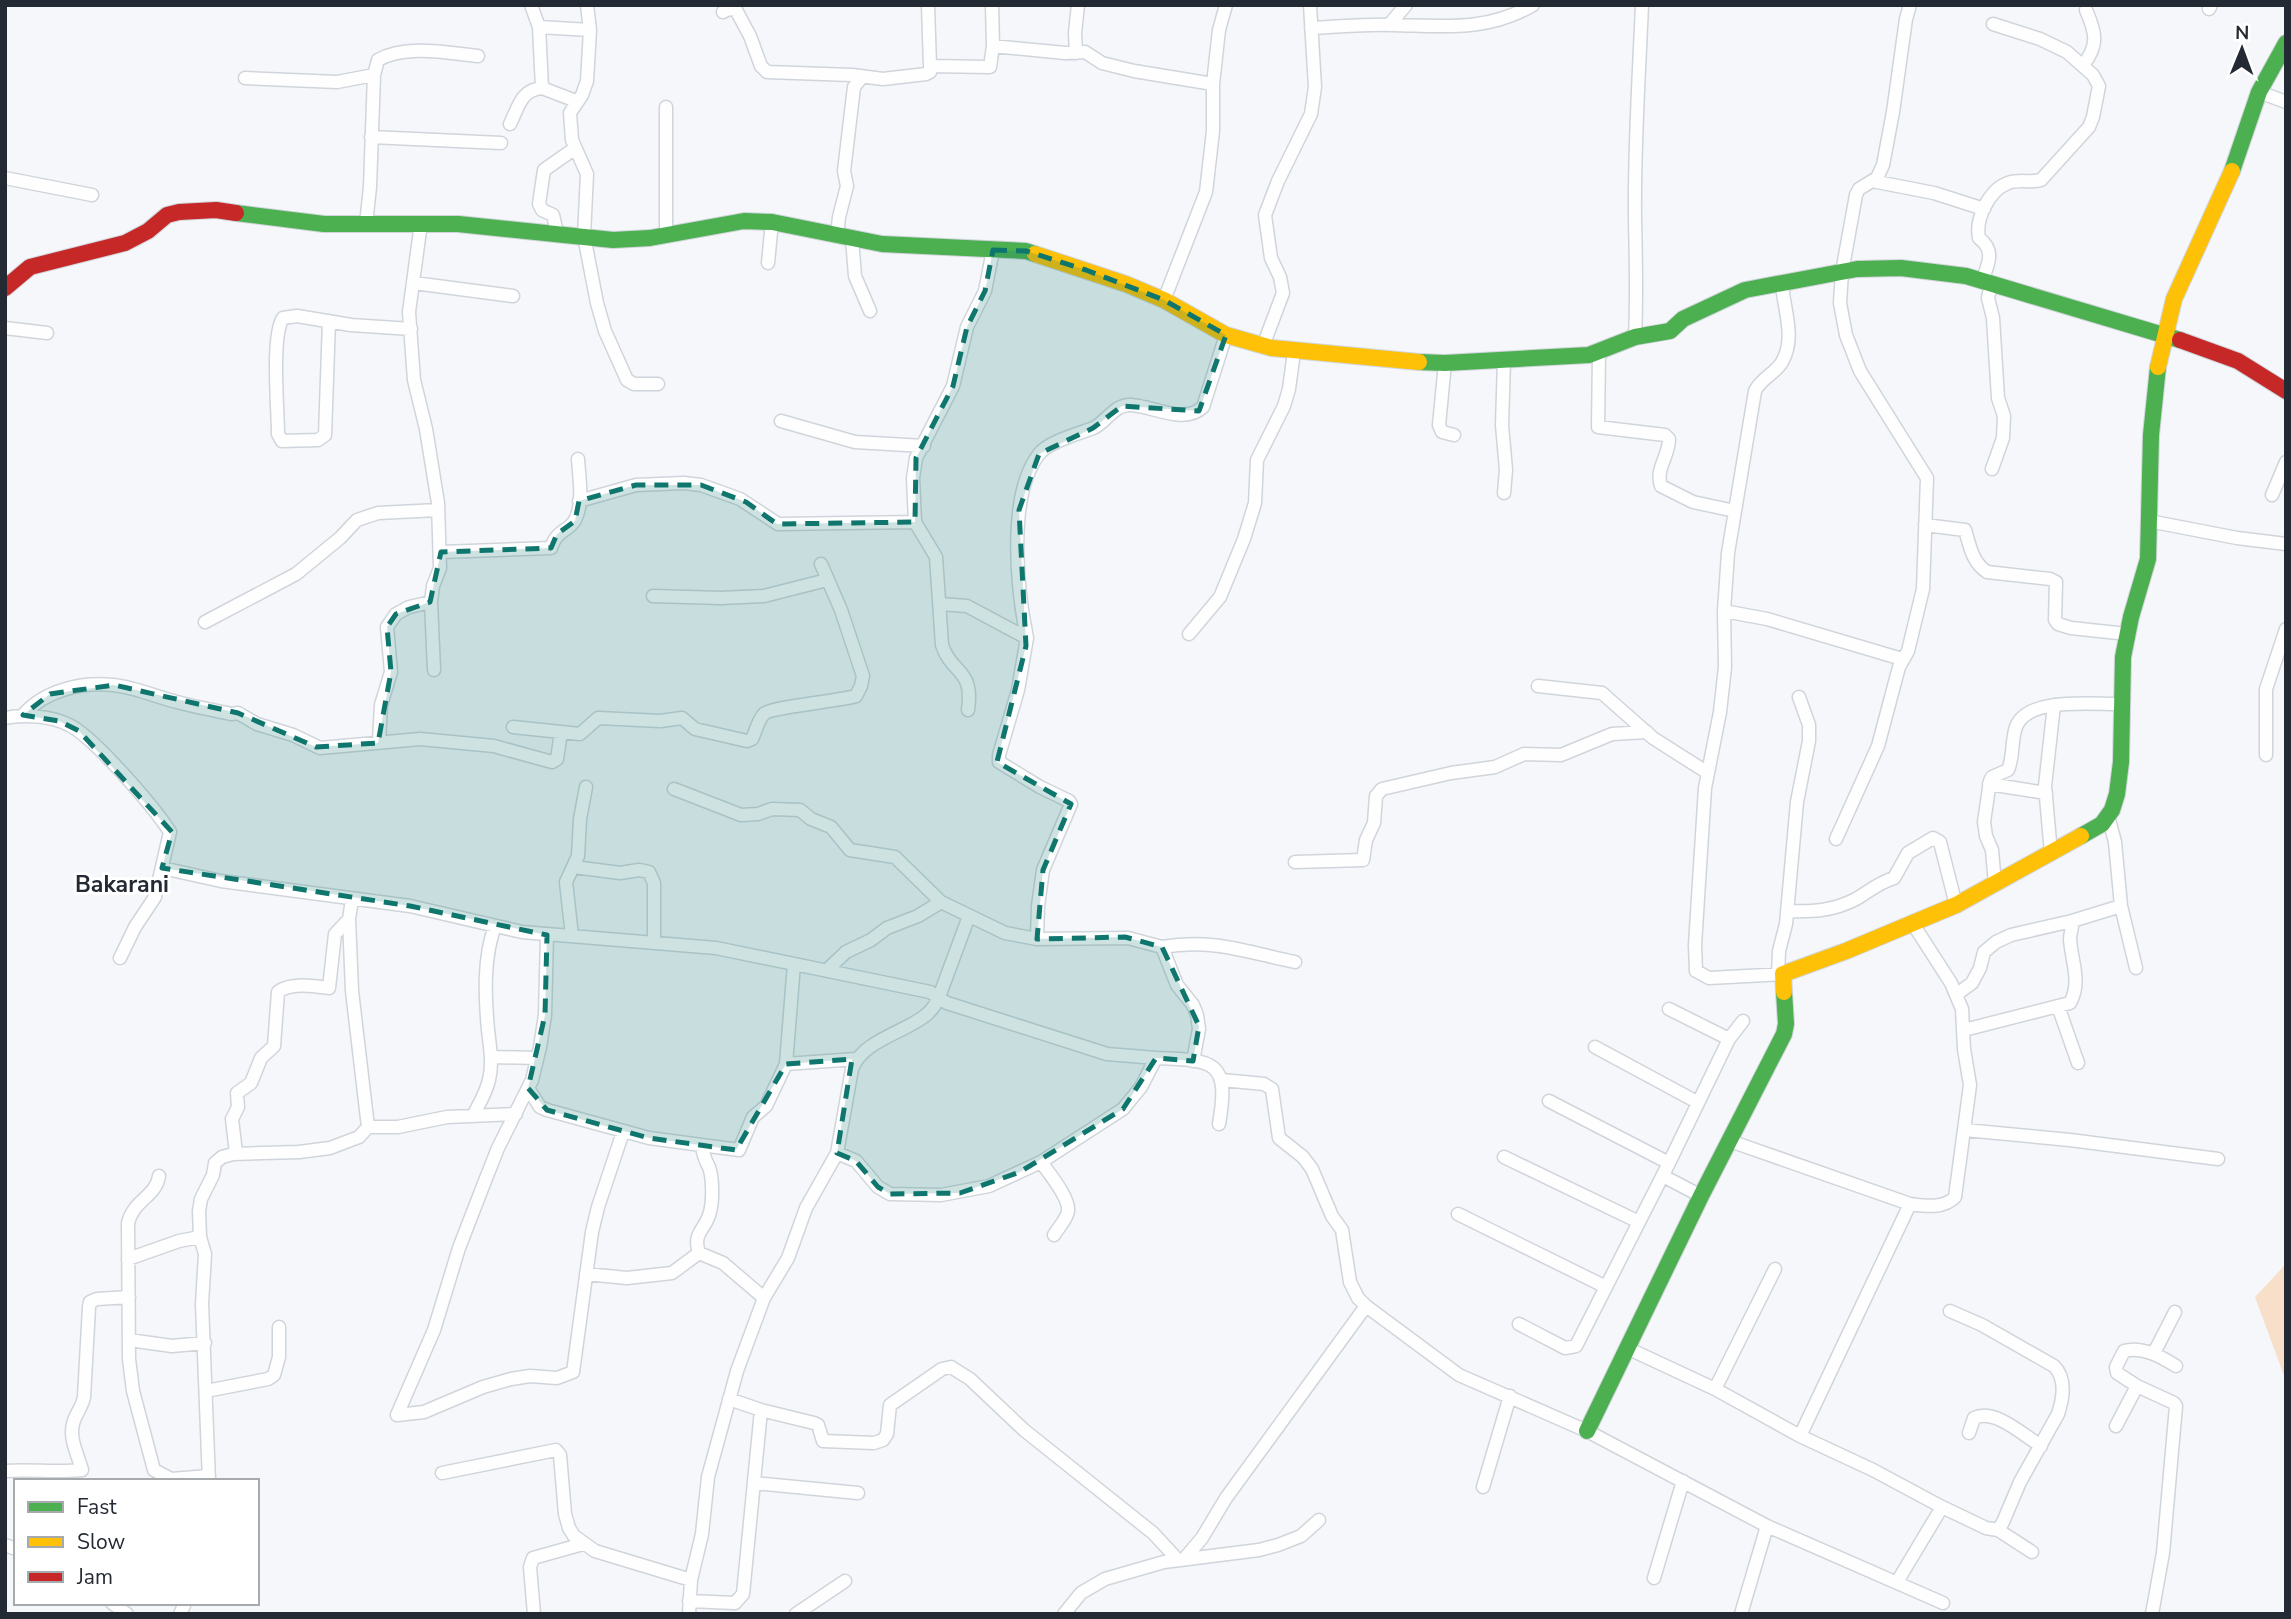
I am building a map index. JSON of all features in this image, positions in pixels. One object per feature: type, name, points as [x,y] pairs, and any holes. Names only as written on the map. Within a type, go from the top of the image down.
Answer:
[{"type":"street","points":[[531,5],[539,27],[542,88]]},
{"type":"street","points":[[587,5],[590,30],[587,81],[582,95],[570,113],[574,149],[587,174],[584,236],[601,318],[627,380],[634,384],[658,384]]},
{"type":"street","points":[[723,12],[736,10],[750,36],[761,66],[767,72],[883,79],[929,73],[928,5]]},
{"type":"street","points":[[930,66],[990,67],[993,46],[992,5]]},
{"type":"street","points":[[1076,53],[1078,5]]},
{"type":"street","points":[[1164,300],[1206,192],[1213,131],[1213,84],[1219,30],[1226,5]]},
{"type":"street","points":[[1263,346],[1283,293],[1280,277],[1271,258],[1265,215],[1278,181],[1311,114],[1315,64],[1310,5]]},
{"type":"street","points":[[1389,25],[1406,5]]},
{"type":"street","points":[[1311,29],[1389,25],[1467,27],[1491,23],[1533,5]]},
{"type":"street","points":[[1635,337],[1636,140],[1642,5]]},
{"type":"street","points":[[1836,839],[1875,754],[1902,659],[1908,651],[1921,600],[1927,478],[1855,361],[1842,321],[1840,303],[1842,272],[1856,195],[1859,189],[1877,178],[1883,165],[1910,5]]},
{"type":"street","points":[[2083,65],[2095,48],[2093,26],[2086,10]]},
{"type":"street","points":[[1992,469],[2003,438],[2004,416],[1998,403],[1993,318],[1986,282],[1989,251],[1988,246],[1979,239],[1978,233],[1984,209],[1992,194],[2007,184],[2041,180],[2089,127],[2099,86],[2083,65],[2070,54],[2040,39],[1993,24]]},
{"type":"street","points":[[539,27],[590,30]]},
{"type":"street","points":[[1782,285],[1789,331],[1784,359],[1755,391],[1728,553],[1724,611],[1725,667],[1720,712],[1707,773],[1696,902],[1696,971],[1709,978],[1780,974],[1913,924],[1956,905],[2051,853],[2102,824],[2108,816],[2117,794],[2121,762],[2123,657],[2148,559],[2152,410],[2164,335],[2174,299],[2230,175],[2259,92],[2286,43]]},
{"type":"street","points":[[993,46],[1085,52],[1102,63],[1213,84]]},
{"type":"street","points":[[366,224],[374,75],[378,60],[394,54],[443,52],[478,56]]},
{"type":"street","points":[[246,78],[337,82],[374,75]]},
{"type":"street","points":[[862,77],[854,87],[844,171],[848,187],[839,217],[855,276],[870,311]]},
{"type":"street","points":[[510,124],[526,93],[532,89],[542,88],[576,101]]},
{"type":"street","points":[[2259,92],[2286,102]]},
{"type":"street","points":[[666,107],[666,235]]},
{"type":"street","points":[[371,137],[501,143]]},
{"type":"street","points":[[557,233],[553,215],[542,210],[540,204],[544,170],[574,149]]},
{"type":"street","points":[[5,178],[92,195]]},
{"type":"street","points":[[1872,181],[1934,193],[1984,209]]},
{"type":"street","points":[[5,288],[30,267],[125,243],[139,237],[167,215],[179,212],[216,210],[317,224],[422,223],[631,240],[729,223],[772,222],[881,244],[1026,251],[1086,270],[1164,300],[1226,335],[1263,346],[1294,352],[1445,363],[1599,353],[1635,337],[1670,331],[1683,319],[1742,292],[1864,268],[1901,268],[1951,273],[2164,335],[2238,361],[2286,391]]},
{"type":"street","points":[[768,263],[772,222]]},
{"type":"street","points":[[422,223],[409,312],[414,380],[426,429],[439,510],[440,568],[433,586],[431,602],[434,670]]},
{"type":"street","points":[[968,710],[970,688],[942,645],[936,557],[915,522],[913,478],[916,458],[953,386],[967,327],[985,291],[993,250]]},
{"type":"street","points":[[414,283],[513,296]]},
{"type":"street","points":[[329,321],[325,435],[318,440],[282,441],[278,434],[276,357],[280,321],[285,317],[297,316],[411,329]]},
{"type":"street","points":[[5,328],[47,333]]},
{"type":"street","points":[[1037,939],[1043,870],[1071,803],[999,762],[1024,661],[1027,638],[1020,597],[1016,534],[1019,509],[1030,471],[1044,449],[1093,428],[1122,406],[1135,405],[1176,413],[1199,411],[1203,407],[1226,335]]},
{"type":"street","points":[[1189,634],[1220,597],[1244,538],[1255,503],[1257,460],[1284,406],[1294,352]]},
{"type":"street","points":[[1599,353],[1598,427],[1665,435],[1669,439],[1669,445],[1658,474],[1661,486],[1693,502],[1735,511]]},
{"type":"street","points":[[1504,361],[1504,493]]},
{"type":"street","points":[[1445,363],[1439,425],[1442,432],[1454,435]]},
{"type":"street","points":[[781,421],[855,442],[924,446]]},
{"type":"street","points":[[441,552],[551,548],[557,534],[575,521],[579,501],[578,459]]},
{"type":"street","points":[[2272,495],[2286,462]]},
{"type":"street","points":[[579,501],[636,485],[684,482],[712,488],[740,499],[778,524],[915,522]]},
{"type":"street","points":[[205,622],[296,573],[340,538],[357,520],[378,513],[439,510]]},
{"type":"street","points":[[2149,521],[2237,538],[2286,544]]},
{"type":"street","points":[[1925,525],[1965,530],[1970,551],[1987,572],[2050,579],[2056,582],[2057,624],[2127,634]]},
{"type":"street","points":[[513,727],[583,733],[598,718],[667,721],[682,718],[695,729],[750,741],[761,716],[771,709],[856,696],[863,676],[841,610],[821,564]]},
{"type":"street","points":[[653,596],[764,596],[827,580]]},
{"type":"street","points":[[379,743],[381,705],[392,666],[387,627],[390,620],[403,610],[431,602]]},
{"type":"street","points":[[940,604],[967,606],[1027,638]]},
{"type":"street","points":[[1724,611],[1768,619],[1902,659]]},
{"type":"street","points":[[2266,755],[2266,689],[2286,629]]},
{"type":"street","points":[[23,715],[33,704],[50,694],[93,685],[114,685],[198,707],[237,713],[257,724],[300,738],[316,747],[334,748],[420,739],[475,743],[517,751],[552,762],[557,760],[561,732]]},
{"type":"street","points":[[1538,686],[1602,693],[1675,754],[1707,773]]},
{"type":"street","points":[[1587,1431],[1701,1196],[1784,1034],[1786,1024],[1779,951],[1783,942],[1787,911],[1797,802],[1810,732],[1799,697]]},
{"type":"street","points":[[1995,884],[1992,850],[1984,822],[1989,784],[1992,777],[2008,770],[2015,727],[2027,712],[2054,705],[2122,705]]},
{"type":"street","points":[[2051,853],[2045,786],[2054,705]]},
{"type":"street","points":[[5,718],[23,715],[59,721],[74,727],[128,781],[170,832],[155,897],[135,927],[120,958]]},
{"type":"street","points":[[1295,862],[1363,860],[1366,840],[1374,823],[1376,796],[1382,789],[1451,773],[1495,767],[1524,754],[1561,755],[1612,734],[1647,732]]},
{"type":"street","points":[[1989,784],[2046,793]]},
{"type":"street","points":[[572,936],[565,889],[578,856],[586,787]]},
{"type":"street","points":[[674,789],[741,815],[758,814],[772,809],[800,810],[811,819],[831,827],[850,850],[891,856],[900,860],[941,902],[1005,933],[1037,939],[1128,938],[1161,947],[1191,943],[1233,946],[1295,962]]},
{"type":"street","points":[[2108,816],[2115,842],[2121,906],[2136,968]]},
{"type":"street","points":[[1787,911],[1823,911],[1844,905],[1882,882],[1894,878],[1908,853],[1933,838],[1940,842],[1956,905]]},
{"type":"street","points":[[574,867],[620,873],[645,870],[649,872],[654,883],[654,942]]},
{"type":"street","points":[[162,868],[221,881],[410,906],[547,935],[707,947],[930,992],[947,1003],[1090,1049],[1121,1056],[1193,1060],[1213,1067],[1222,1080],[1224,1099],[1219,1124]]},
{"type":"street","points":[[352,900],[349,919],[352,991],[368,1127]]},
{"type":"street","points":[[827,970],[846,952],[871,940],[887,928],[918,916],[941,902]]},
{"type":"street","points":[[1957,994],[1972,983],[1984,952],[1996,942],[2011,935],[2121,906]]},
{"type":"street","points":[[761,1410],[743,1594],[737,1608],[689,1607],[691,1580],[702,1534],[711,1465],[729,1399],[764,1298],[785,1266],[806,1208],[836,1153],[850,1075],[856,1059],[929,1013],[939,997],[969,916]]},
{"type":"street","points":[[236,1153],[232,1119],[237,1107],[236,1097],[251,1083],[261,1058],[274,1046],[278,992],[300,986],[330,987],[334,939],[338,929],[349,919]]},
{"type":"street","points":[[1964,1030],[2070,1003],[2076,969],[2070,938],[2072,921]]},
{"type":"street","points":[[1730,1141],[1910,1204],[1943,1205],[1953,1199],[1970,1085],[1964,1049],[1962,1009],[1941,964],[1913,924]]},
{"type":"street","points":[[473,1116],[488,1083],[491,1057],[486,1006],[488,946],[495,926]]},
{"type":"street","points":[[547,935],[545,1015],[528,1088],[483,1186],[459,1248],[434,1330],[397,1415],[424,1412],[483,1387],[512,1379],[530,1376],[557,1378],[570,1374],[575,1362],[578,1322],[598,1207],[623,1132]]},
{"type":"street","points":[[1161,947],[1177,985],[1193,1004],[1197,1015],[1199,1029],[1193,1060]]},
{"type":"street","points":[[528,1088],[544,1109],[623,1132],[739,1150],[753,1117],[766,1106],[786,1064],[794,964]]},
{"type":"street","points":[[2058,1006],[2078,1063]]},
{"type":"street","points":[[1669,1009],[1729,1039]]},
{"type":"street","points":[[1519,1324],[1565,1348],[1572,1348],[1581,1338],[1729,1039],[1743,1021]]},
{"type":"street","points":[[1595,1047],[1697,1102]]},
{"type":"street","points":[[491,1057],[537,1058]]},
{"type":"street","points":[[836,1153],[856,1161],[883,1191],[890,1194],[950,1194],[989,1186],[1041,1162],[1123,1109],[1141,1087],[1156,1058]]},
{"type":"street","points":[[786,1064],[856,1059]]},
{"type":"street","points":[[1222,1080],[1264,1084],[1272,1089],[1279,1138],[1303,1157],[1312,1169],[1332,1216],[1342,1230],[1350,1282],[1358,1298],[1459,1375],[1587,1431],[1768,1526],[1943,1603]]},
{"type":"street","points":[[1549,1101],[1669,1163]]},
{"type":"street","points":[[159,1176],[153,1191],[135,1205],[128,1223],[129,1359],[133,1391],[154,1470],[171,1479],[209,1479],[202,1294],[205,1254],[200,1237],[200,1202],[213,1175],[214,1166],[222,1157],[236,1153],[299,1152],[330,1148],[359,1137],[368,1127],[398,1127],[447,1117],[516,1114]]},
{"type":"street","points":[[1965,1130],[2218,1159]]},
{"type":"street","points":[[699,1253],[697,1238],[708,1218],[711,1199],[709,1169],[702,1146]]},
{"type":"street","points":[[1504,1157],[1639,1222]]},
{"type":"street","points":[[1041,1162],[1057,1184],[1068,1207],[1067,1214],[1054,1236]]},
{"type":"street","points":[[1662,1176],[1701,1196]]},
{"type":"street","points":[[1800,1436],[1910,1204]]},
{"type":"street","points":[[1458,1214],[1606,1287]]},
{"type":"street","points":[[128,1258],[200,1237]]},
{"type":"street","points":[[699,1253],[723,1263],[764,1298]]},
{"type":"street","points":[[586,1274],[627,1278],[672,1273],[699,1253]]},
{"type":"street","points":[[1715,1389],[1775,1269]]},
{"type":"street","points":[[5,1471],[82,1470],[72,1427],[83,1406],[90,1302],[129,1297]]},
{"type":"street","points":[[1181,1559],[1195,1548],[1226,1498],[1366,1306]]},
{"type":"street","points":[[1950,1311],[1982,1325],[2058,1370],[2062,1380],[2061,1404],[1998,1530]]},
{"type":"street","points":[[2154,1353],[2175,1312]]},
{"type":"street","points":[[206,1391],[268,1379],[274,1375],[279,1357],[279,1327]]},
{"type":"street","points":[[129,1340],[173,1346],[205,1343]]},
{"type":"street","points":[[1627,1348],[1715,1389],[1800,1436],[1873,1470],[1941,1507],[1986,1528],[1998,1530],[2032,1552]]},
{"type":"street","points":[[2152,1614],[2163,1553],[2176,1406],[2117,1373],[2116,1367],[2122,1354],[2130,1350],[2154,1353],[2176,1366]]},
{"type":"street","points":[[729,1399],[814,1423],[818,1425],[823,1441],[879,1442],[887,1434],[890,1405],[942,1369],[951,1367],[958,1370],[1024,1430],[1153,1533],[1181,1559]]},
{"type":"street","points":[[2116,1426],[2137,1386]]},
{"type":"street","points":[[1483,1487],[1510,1396]]},
{"type":"street","points":[[1969,1433],[1974,1418],[1981,1415],[1993,1417],[2041,1446]]},
{"type":"street","points":[[442,1473],[556,1450],[560,1455],[562,1494],[569,1528],[583,1544],[691,1580]]},
{"type":"street","points":[[1654,1578],[1683,1481]]},
{"type":"street","points":[[755,1483],[858,1493]]},
{"type":"street","points":[[1897,1583],[1941,1507]]},
{"type":"street","points":[[1064,1614],[1081,1593],[1097,1583],[1123,1573],[1181,1559],[1259,1550],[1278,1545],[1301,1536],[1319,1520]]},
{"type":"street","points":[[1741,1614],[1768,1526]]},
{"type":"street","points":[[534,1614],[530,1567],[533,1558],[583,1544]]},
{"type":"street","points":[[796,1614],[845,1581]]},
{"type":"highlighted area","points":[[993,250],[1026,251],[1086,270],[1164,300],[1226,335],[1199,411],[1122,406],[1093,428],[1039,454],[1019,510],[1026,646],[997,762],[1071,804],[1043,870],[1037,939],[1125,937],[1162,947],[1199,1026],[1193,1061],[1156,1058],[1123,1109],[1020,1172],[960,1193],[890,1194],[878,1187],[856,1161],[837,1153],[852,1059],[786,1064],[736,1150],[649,1138],[547,1110],[528,1088],[545,1015],[547,935],[410,906],[162,868],[172,832],[79,731],[59,721],[23,715],[50,694],[114,685],[238,713],[316,747],[378,743],[391,672],[387,627],[396,614],[430,602],[441,552],[551,548],[557,534],[575,521],[579,501],[636,485],[701,485],[746,502],[777,524],[915,522],[916,458],[953,386],[967,327],[985,291]]},
{"type":"shaded area","points":[[2286,1264],[2286,1381],[2255,1297]]},
{"type":"traffic: fast","points":[[2232,171],[2259,92],[2286,43]]},
{"type":"traffic: fast","points":[[236,213],[324,224],[458,224],[613,240],[650,238],[744,221],[772,222],[882,244],[1026,251],[1035,254]]},
{"type":"traffic: fast","points":[[1419,362],[1589,355],[1635,337],[1670,331],[1683,319],[1745,290],[1857,269],[1901,268],[1966,276],[2180,340]]},
{"type":"traffic: fast","points":[[2081,836],[2102,824],[2112,810],[2117,794],[2121,762],[2123,657],[2131,617],[2148,559],[2151,435],[2158,367]]},
{"type":"traffic: fast","points":[[1587,1431],[1701,1196],[1784,1034],[1784,992]]},
{"type":"traffic: slow","points":[[2158,367],[2174,299],[2232,171]]},
{"type":"traffic: slow","points":[[1035,254],[1126,284],[1164,300],[1226,335],[1272,348],[1419,362]]},
{"type":"traffic: slow","points":[[1784,992],[1783,974],[1956,905],[2081,836]]},
{"type":"traffic: jam","points":[[5,288],[30,267],[125,243],[148,231],[167,215],[216,210],[236,213]]},
{"type":"traffic: jam","points":[[2180,340],[2238,361],[2286,391]]},
{"type":"district","name":"Bakarani","points":[[122,884]]}]
